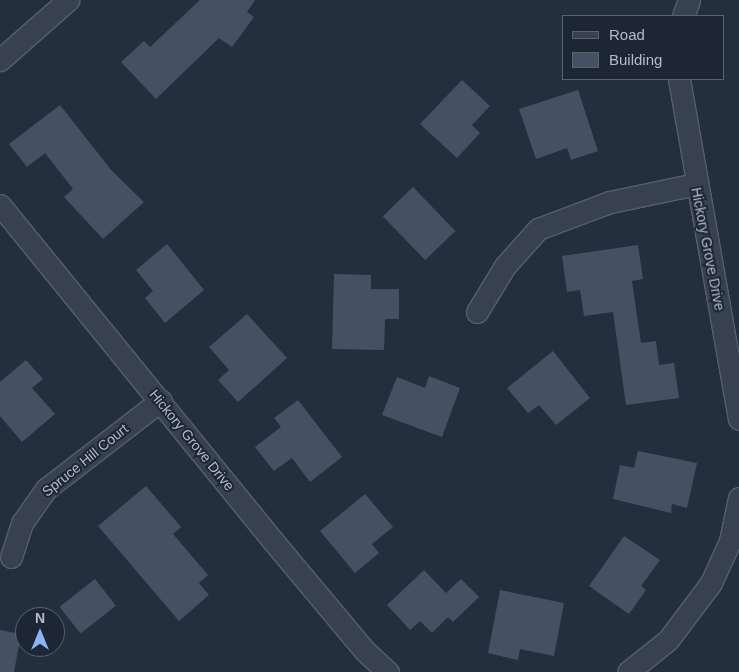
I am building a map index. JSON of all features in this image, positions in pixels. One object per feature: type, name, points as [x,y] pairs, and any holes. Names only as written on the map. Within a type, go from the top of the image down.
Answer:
[{"type":"street","points":[[0,60],[68,0]]},
{"type":"street","points":[[683,15],[689,0]]},
{"type":"street","name":"Hickory Grove Drive","points":[[678,80],[739,419]]},
{"type":"street","points":[[477,312],[505,266],[538,229],[610,202],[696,184]]},
{"type":"street","name":"Hickory Grove Drive","points":[[0,205],[161,400],[297,570],[364,650],[388,672]]},
{"type":"street","name":"Spruce Hill Court","points":[[11,557],[22,523],[46,489],[161,400]]},
{"type":"street","points":[[628,672],[668,640],[711,583],[730,541],[739,498]]},
{"type":"building","points":[[200,0],[255,0],[247,12],[254,17],[232,47],[219,38],[156,99],[121,62],[144,41],[150,47]]},
{"type":"building","points":[[462,80],[490,106],[472,125],[480,133],[457,158],[420,124]]},
{"type":"building","points":[[578,90],[598,151],[571,160],[567,148],[536,159],[519,109]]},
{"type":"building","points":[[60,105],[112,171],[144,202],[103,239],[64,197],[73,189],[45,153],[27,167],[9,144]]},
{"type":"building","points":[[413,187],[455,231],[425,260],[383,216]]},
{"type":"building","points":[[167,244],[204,290],[165,323],[145,298],[153,291],[136,270]]},
{"type":"building","points":[[638,245],[643,279],[632,281],[641,343],[656,341],[659,365],[674,363],[679,398],[626,405],[613,312],[584,316],[580,290],[567,292],[562,256]]},
{"type":"building","points":[[334,274],[371,275],[371,289],[399,289],[399,319],[385,319],[384,350],[332,349]]},
{"type":"building","points":[[247,314],[287,358],[238,402],[218,380],[229,370],[209,347]]},
{"type":"building","points":[[553,351],[590,398],[556,425],[539,405],[528,413],[507,388]]},
{"type":"building","points":[[26,360],[43,379],[32,388],[55,414],[22,442],[0,416],[0,382]]},
{"type":"building","points":[[429,376],[460,388],[442,437],[382,415],[397,377],[425,388]]},
{"type":"building","points":[[298,400],[342,457],[310,482],[292,458],[274,471],[255,447],[281,427],[274,418]]},
{"type":"building","points":[[638,451],[697,463],[687,508],[672,504],[671,513],[613,499],[620,465],[634,468]]},
{"type":"building","points":[[146,486],[181,527],[173,534],[208,575],[199,583],[209,595],[179,621],[98,526]]},
{"type":"building","points":[[365,494],[393,527],[372,544],[379,553],[355,573],[320,531]]},
{"type":"building","points":[[624,536],[660,560],[641,586],[646,590],[629,614],[589,586]]},
{"type":"building","points":[[424,570],[446,593],[461,579],[479,597],[453,622],[448,617],[432,633],[420,621],[410,630],[387,605]]},
{"type":"building","points":[[95,579],[116,606],[80,633],[65,614],[65,607],[60,607]]},
{"type":"building","points":[[500,590],[564,603],[554,656],[520,649],[518,660],[488,653]]},
{"type":"building","points":[[0,630],[15,633],[15,657],[17,657],[14,672],[0,672]]}]
